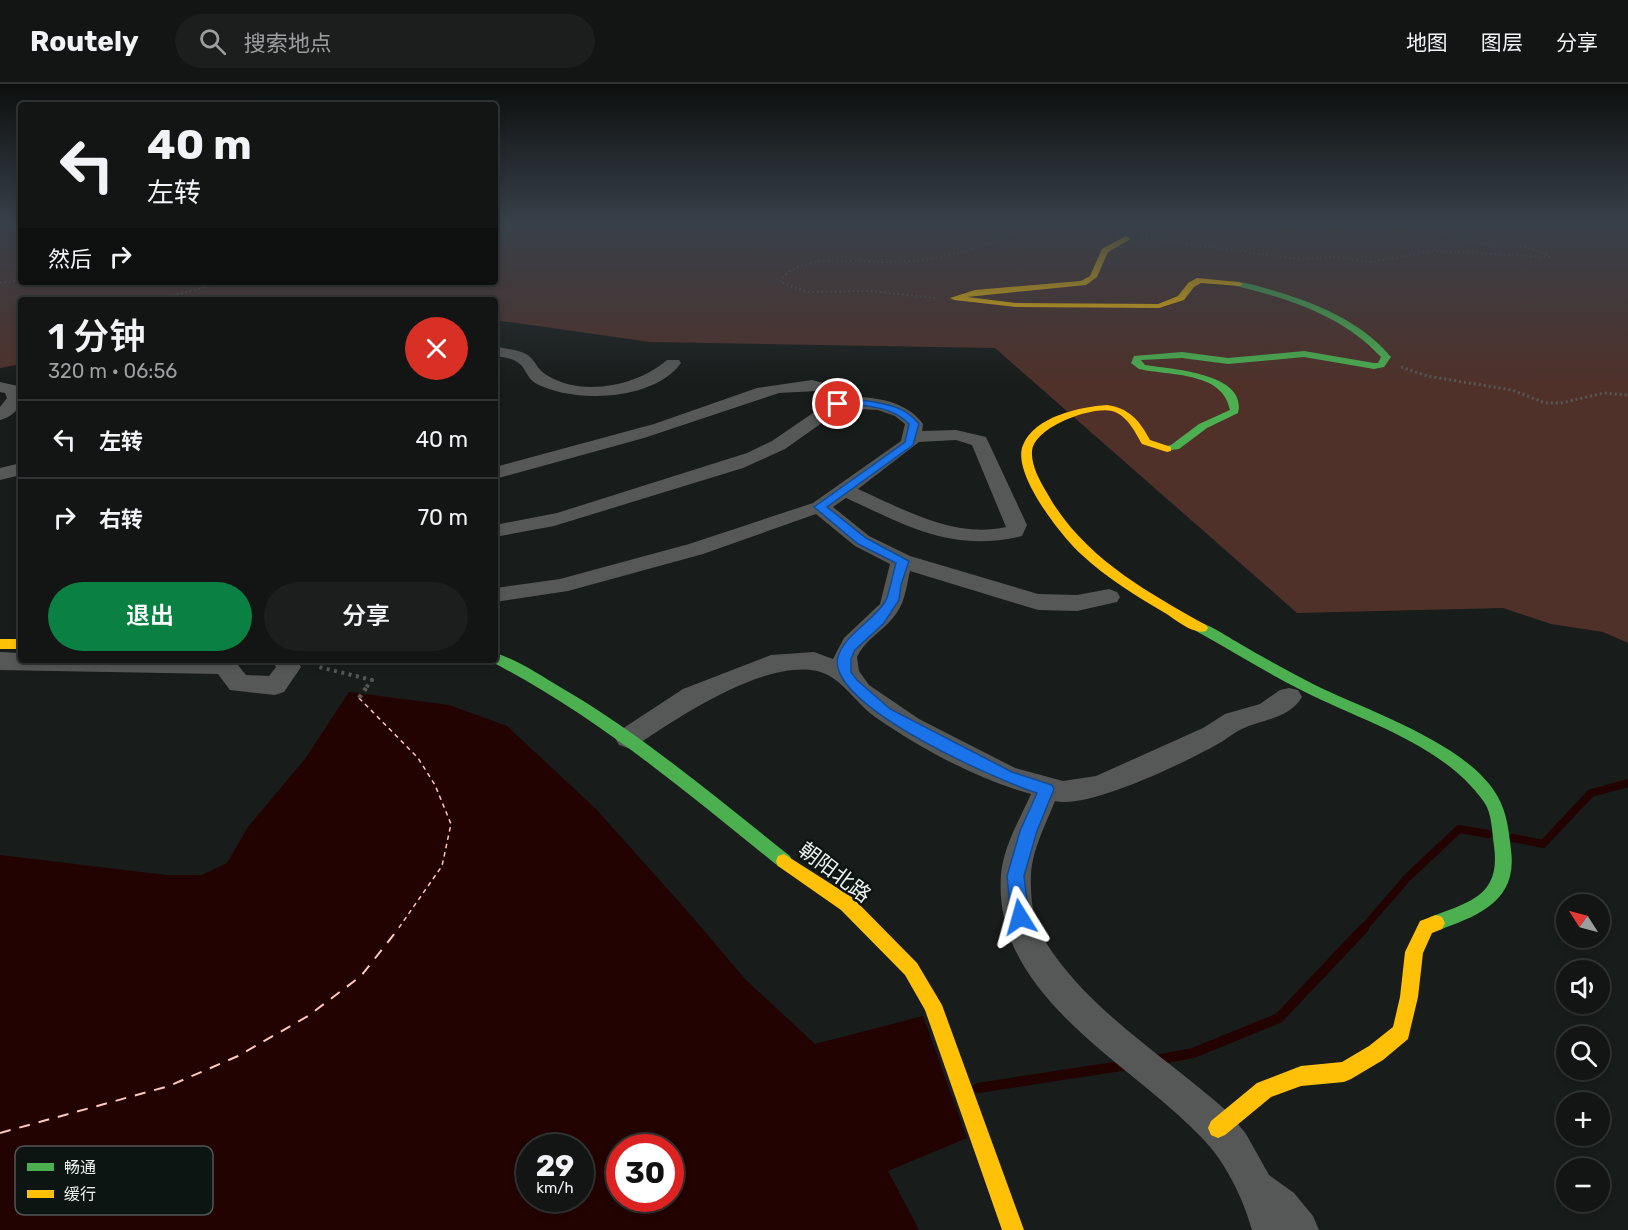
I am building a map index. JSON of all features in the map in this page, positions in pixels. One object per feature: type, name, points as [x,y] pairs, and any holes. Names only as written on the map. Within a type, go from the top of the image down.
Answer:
[{"type":"street","points":[[954,298],[971,292],[1054,287],[1089,280],[1095,276]]},
{"type":"street","points":[[954,298],[963,303],[1000,305],[1159,306],[1180,298],[1188,287],[1199,280],[1224,281],[1338,318],[1376,343],[1384,351],[1381,364],[1374,366],[1304,354],[1228,361],[1182,355],[1142,356],[1137,358],[1136,363],[1142,368],[1193,375],[1228,388],[1235,394],[1238,402],[1235,411],[1203,426],[1175,447],[1165,450],[1146,442],[1136,422],[1122,411],[1101,407],[1045,426],[1032,434],[1027,447],[1032,475],[1068,536],[1120,580],[1269,668],[1425,744],[1458,767],[1489,795],[1497,812],[1504,870],[1493,895],[1457,915],[1426,927],[1414,952],[1410,997],[1401,1032],[1376,1053],[1344,1072],[1301,1076],[1264,1090],[1207,1118]]},
{"type":"street","points":[[498,352],[523,358],[533,374],[541,380],[578,389],[624,389],[660,375],[673,363]]},
{"type":"street","points":[[0,387],[12,390],[16,398],[15,403],[0,415]]},
{"type":"street","points":[[498,472],[633,436],[761,393],[794,387],[824,387],[832,391],[838,404]]},
{"type":"street","points":[[498,531],[539,524],[746,459],[782,444],[838,404],[873,404],[897,411],[912,419],[913,437]]},
{"type":"street","points":[[498,595],[560,586],[696,549],[790,515],[820,507],[844,490],[902,449],[913,437],[957,435],[980,441],[1017,525],[1015,531],[997,535],[958,535],[911,519],[844,490]]},
{"type":"street","points":[[0,474],[18,470]]},
{"type":"street","points":[[820,507],[862,541],[903,561],[1038,602],[1077,603],[1109,597]]},
{"type":"street","points":[[903,561],[894,585],[893,600],[879,619],[849,647],[844,659],[844,672],[852,684],[885,712],[1008,777],[1064,792],[1099,787],[1183,749],[1234,722],[1268,711],[1289,697]]},
{"type":"street","points":[[0,644],[18,644]]},
{"type":"street","name":"朝阳北路","points":[[498,659],[539,678],[628,738],[787,863],[847,904],[910,969],[933,1005],[1013,1230]]},
{"type":"street","points":[[0,661],[18,661]]},
{"type":"street","points":[[628,738],[692,696],[780,662],[814,661],[844,672]]},
{"type":"street","points":[[112,663],[225,665],[239,684],[275,686],[290,667],[287,663]]},
{"type":"street","points":[[1047,789],[1029,831],[1016,876],[1020,917],[1031,948],[1055,985],[1098,1026],[1207,1118],[1255,1187],[1267,1210],[1272,1230]]},
{"type":"street","points":[[1255,1187],[1280,1207],[1299,1230]]},
{"type":"path","points":[[783,276],[780,282],[807,292],[871,291],[922,299],[954,298]]},
{"type":"path","points":[[0,283],[18,280]]},
{"type":"path","points":[[171,297],[216,285]]},
{"type":"path","points":[[1384,359],[1427,376],[1512,390],[1545,403],[1561,403],[1604,393],[1628,395]]},
{"type":"path","points":[[320,663],[319,667],[372,680],[359,698]]},
{"type":"shaded area","points":[[0,276],[18,276],[18,285],[498,285],[498,276],[1628,276],[1628,643],[1603,632],[1551,624],[1503,608],[1297,613],[995,348],[650,342],[498,320],[498,297],[18,297],[18,365],[0,368]]},
{"type":"shaded area","points":[[349,692],[449,705],[507,726],[596,809],[745,979],[815,1044],[923,1016],[967,1138],[888,1171],[919,1230],[0,1230],[0,855],[166,875],[202,875],[227,863],[248,827],[305,759]]},
{"type":"waterway","points":[[1513,838],[1543,844],[1591,793],[1628,783]]},
{"type":"waterway","points":[[1363,929],[1408,877],[1459,829],[1488,834]]},
{"type":"waterway","points":[[1156,1060],[1193,1053],[1279,1018],[1364,928]]},
{"type":"waterway","points":[[978,1088],[1127,1065]]},
{"type":"ferry route","points":[[359,698],[418,758],[435,785],[451,824],[442,866],[398,929]]},
{"type":"ferry route","points":[[0,1133],[169,1086],[238,1056],[308,1016],[361,976],[399,928]]},
{"type":"traffic: fast","points":[[1167,449],[1175,447],[1203,426],[1235,411],[1233,398],[1214,382],[1184,373],[1142,367],[1136,363],[1137,358],[1182,355],[1228,361],[1304,354],[1374,366],[1381,365],[1386,357],[1356,330],[1319,309],[1278,294],[1239,284]]},
{"type":"traffic: fast","points":[[1201,628],[1309,688],[1408,734],[1456,764],[1476,781],[1491,799],[1497,815],[1502,843],[1503,876],[1497,888],[1478,905],[1436,923]]},
{"type":"traffic: fast","points":[[498,660],[572,700],[609,725],[784,861]]},
{"type":"traffic: slow","points":[[1093,276],[1083,283],[975,292],[954,298],[1016,305],[1159,306],[1181,298],[1191,285],[1200,280],[1239,284]]},
{"type":"traffic: slow","points":[[1167,449],[1146,442],[1130,418],[1116,409],[1107,408],[1067,416],[1042,429],[1028,445],[1027,455],[1032,475],[1050,509],[1066,532],[1085,551],[1128,585],[1201,628]]},
{"type":"traffic: slow","points":[[0,644],[18,644]]},
{"type":"traffic: slow","points":[[784,861],[847,904],[911,969],[933,1005],[1013,1230]]},
{"type":"traffic: slow","points":[[1218,1128],[1264,1090],[1301,1076],[1344,1072],[1376,1053],[1401,1032],[1409,997],[1414,952],[1426,927],[1436,923]]},
{"type":"route","points":[[838,404],[855,402],[886,407],[906,415],[912,419],[914,424],[910,443],[820,507],[874,549],[903,561],[894,585],[893,600],[879,619],[849,647],[844,659],[844,672],[852,684],[885,712],[1008,777],[1047,789],[1021,853],[1016,876],[1016,896],[1020,917]]}]
